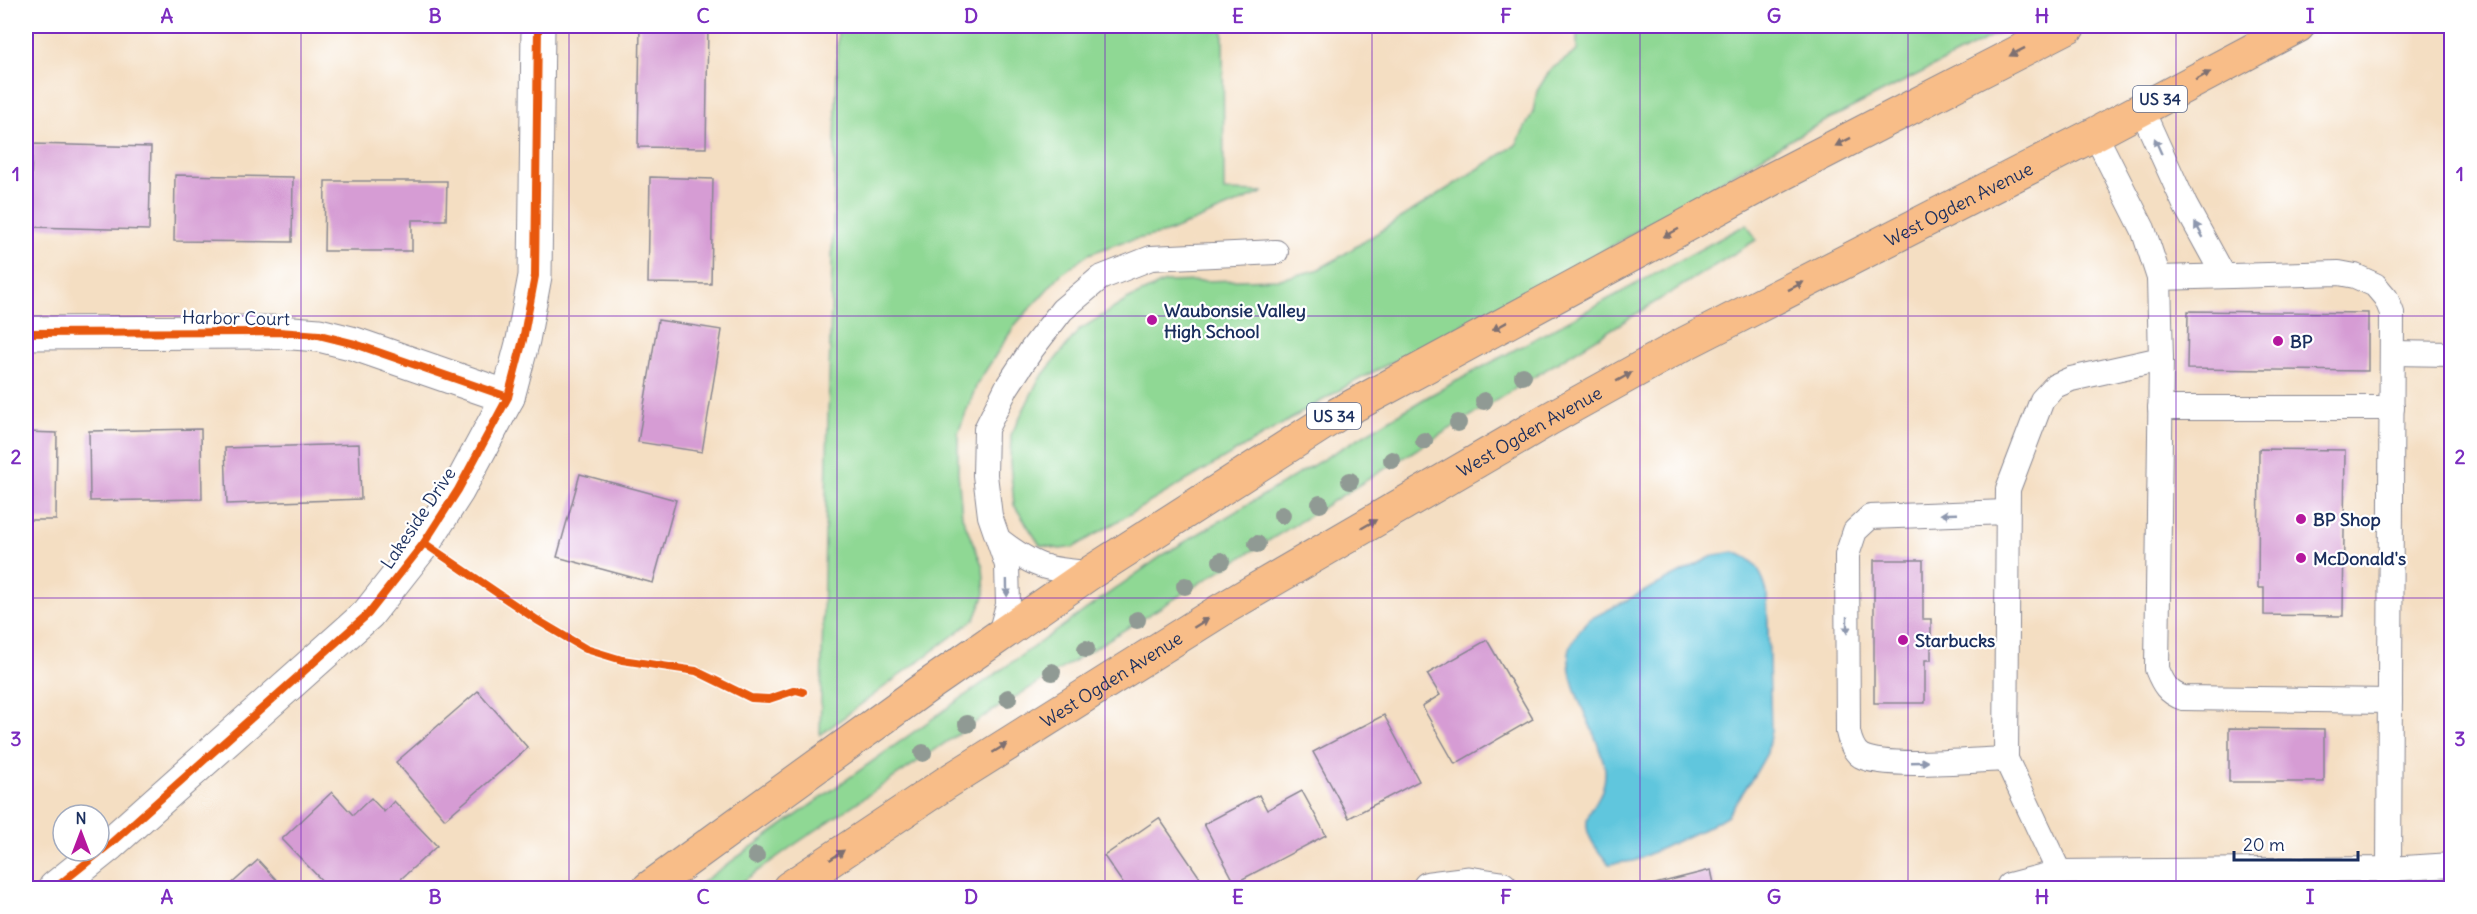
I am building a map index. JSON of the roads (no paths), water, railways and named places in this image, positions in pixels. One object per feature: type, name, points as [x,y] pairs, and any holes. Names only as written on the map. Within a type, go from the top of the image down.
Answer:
[{"type":"main road","name":"US 34","points":[[649,888],[1090,573],[1338,414],[1772,179],[2068,26]]},
{"type":"main road","name":"West Ogden Avenue","points":[[789,888],[946,783],[1221,610],[1549,419],[1684,344],[2095,134],[2298,26]]},
{"type":"street","name":"Lakeside Drive","points":[[55,888],[110,844],[368,614],[424,543],[458,490],[508,397],[523,340],[535,276],[538,26]]},
{"type":"street","name":"Harbor Court","points":[[26,333],[279,332],[319,336],[356,344],[508,397]]},
{"type":"street","points":[[1429,888],[1468,883],[1501,888]]},
{"type":"lane","points":[[2141,108],[2180,194],[2224,276]]},
{"type":"lane","points":[[2095,134],[2143,229],[2159,278],[2161,359],[2157,669],[2167,689],[2183,698],[2390,701]]},
{"type":"lane","points":[[999,637],[1008,605],[1007,565],[990,516],[985,475],[986,429],[1006,387],[1062,310],[1100,278],[1151,258],[1276,252]]},
{"type":"lane","points":[[2159,278],[2339,273],[2355,276],[2375,285],[2386,298],[2392,313],[2389,879]]},
{"type":"lane","points":[[2392,353],[2451,354]]},
{"type":"lane","points":[[2059,872],[2006,759],[2008,489],[2042,400],[2055,386],[2071,379],[2161,359]]},
{"type":"lane","points":[[2160,408],[2392,408]]},
{"type":"lane","points":[[2006,759],[1886,763],[1862,756],[1856,751],[1848,732],[1847,555],[1855,531],[1870,517],[2007,512]]},
{"type":"lane","points":[[999,540],[1022,558],[1052,570],[1090,573]]},
{"type":"lane","points":[[2009,888],[2009,885],[2059,872],[2389,879],[2451,865]]},
{"type":"water","points":[[1734,552],[1753,562],[1762,577],[1767,592],[1771,730],[1767,753],[1728,815],[1708,827],[1634,861],[1609,864],[1588,833],[1587,822],[1600,795],[1605,769],[1597,742],[1571,677],[1569,654],[1571,644],[1590,619],[1715,555]]},
{"type":"place","name":"Waubonsie Valley High School","points":[[1152,320]]},
{"type":"place","name":"BP","points":[[2278,341]]},
{"type":"place","name":"BP Shop","points":[[2301,519]]},
{"type":"place","name":"McDonald's","points":[[2301,558]]},
{"type":"place","name":"Starbucks","points":[[1903,640]]}]
